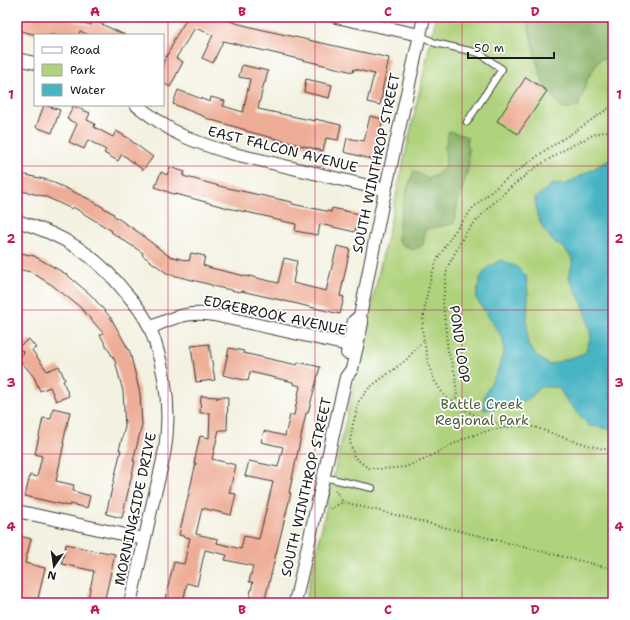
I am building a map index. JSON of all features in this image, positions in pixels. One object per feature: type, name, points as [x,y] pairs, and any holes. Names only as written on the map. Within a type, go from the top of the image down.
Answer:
[{"type":"street","points":[[336,17],[420,35]]},
{"type":"street","name":"SOUTH WINTHROP STREET","points":[[295,603],[346,378],[352,369],[352,346],[362,323],[360,316],[385,190],[424,17]]},
{"type":"street","points":[[17,59],[34,63]]},
{"type":"street","name":"EAST FALCON AVENUE","points":[[137,106],[173,131],[206,146],[385,190]]},
{"type":"street","points":[[17,221],[57,236],[79,248],[96,261],[114,277],[133,301],[150,328]]},
{"type":"street","name":"EDGEBROOK AVENUE","points":[[150,328],[175,317],[186,314],[201,313],[352,346]]},
{"type":"street","name":"MORNINGSIDE DRIVE","points":[[130,603],[164,456],[167,428],[167,403],[164,378],[150,328]]},
{"type":"street","points":[[17,511],[144,540]]},
{"type":"lane","points":[[420,35],[435,43],[479,52],[502,69],[467,122]]},
{"type":"lane","points":[[323,477],[372,488]]},
{"type":"path","points":[[453,401],[448,401],[434,380],[423,341],[422,329],[426,299],[437,260],[452,235],[473,208],[485,197],[547,149],[613,105]]},
{"type":"path","name":"POND LOOP","points":[[505,428],[492,421],[472,414],[453,401],[457,397],[457,389],[455,374],[448,351],[443,303],[447,268],[466,232],[491,205],[512,186],[535,168],[567,148],[595,134],[613,130]]},
{"type":"path","points":[[423,341],[406,360],[368,388],[359,401],[350,441],[354,457],[368,468],[382,469],[404,467],[423,460],[467,437],[491,430],[515,426],[536,427],[566,438],[613,451]]},
{"type":"path","points":[[335,490],[342,502]]},
{"type":"path","points":[[330,509],[342,502],[613,568]]},
{"type":"green space","name":"Battle Creek Regional Park","points":[[436,17],[613,17],[613,603],[305,603]]},
{"type":"green space","points":[[526,17],[613,17],[613,57],[600,59],[588,78],[578,107],[563,109],[544,85]]},
{"type":"green space","points":[[449,131],[467,137],[469,165],[453,224],[425,229],[423,245],[413,250],[398,242],[399,222],[408,187],[414,171],[428,179],[437,175],[446,166],[445,147]]},
{"type":"water","points":[[613,158],[613,429],[589,426],[565,398],[558,387],[540,387],[530,398],[509,408],[484,410],[484,396],[498,370],[504,351],[503,339],[476,298],[480,278],[487,268],[501,260],[515,266],[526,275],[528,294],[528,345],[538,357],[549,365],[585,353],[591,337],[585,309],[569,277],[573,260],[565,249],[553,241],[544,230],[537,216],[535,198],[551,185],[566,184]]},
{"type":"building","points":[[17,17],[56,17],[91,25],[93,20],[123,34],[87,34],[80,31],[79,34],[34,34],[17,30]]},
{"type":"building","points":[[188,17],[218,17],[259,29],[389,58],[380,105],[367,102],[374,74],[354,69],[353,72],[223,41],[213,63],[202,58],[213,35],[195,28],[176,58],[183,62],[170,87],[164,84],[164,61],[174,42],[173,41]]},
{"type":"building","points":[[242,65],[268,71],[258,109],[341,125],[338,140],[326,138],[323,151],[246,131],[205,118],[173,104],[178,90],[210,102],[211,97],[225,101],[223,106],[243,112],[250,79],[239,77]]},
{"type":"building","points":[[526,77],[547,91],[518,134],[497,121]]},
{"type":"building","points":[[306,79],[332,85],[329,98],[304,92]]},
{"type":"building","points":[[44,106],[60,110],[52,133],[36,127]]},
{"type":"building","points":[[73,106],[90,113],[87,120],[95,124],[94,127],[113,137],[116,131],[130,139],[153,157],[143,170],[122,154],[118,161],[104,153],[106,150],[88,140],[84,149],[69,142],[77,124],[67,119]]},
{"type":"building","points":[[370,116],[383,119],[375,160],[344,152],[347,138],[364,141]]},
{"type":"building","points":[[170,167],[185,172],[183,176],[223,187],[331,212],[332,208],[359,214],[355,232],[320,224],[318,235],[295,231],[296,224],[176,195],[155,187],[161,172],[167,175]]},
{"type":"building","points":[[17,173],[48,180],[89,199],[114,214],[113,215],[144,236],[169,256],[189,261],[191,253],[205,256],[203,265],[249,277],[278,283],[284,258],[297,261],[293,283],[326,291],[337,246],[350,249],[340,296],[344,297],[340,314],[241,291],[212,286],[168,274],[142,255],[143,253],[111,232],[112,231],[73,207],[72,209],[44,196],[17,190]]},
{"type":"building","points":[[17,252],[34,256],[66,274],[91,295],[111,318],[130,352],[140,394],[142,425],[133,461],[135,461],[122,518],[106,514],[125,427],[123,391],[115,361],[100,335],[103,333],[80,307],[52,285],[31,272],[17,269]]},
{"type":"building","points":[[29,339],[36,348],[32,350],[47,371],[59,366],[65,380],[63,381],[69,396],[56,401],[50,387],[40,391],[34,377],[18,358],[24,353],[18,347]]},
{"type":"building","points":[[209,344],[215,380],[196,382],[191,346]]},
{"type":"building","points":[[229,348],[244,351],[243,353],[297,365],[298,362],[320,367],[308,413],[306,413],[289,493],[291,493],[264,603],[248,603],[253,582],[249,582],[253,566],[225,560],[227,555],[205,550],[197,586],[187,583],[183,603],[164,603],[174,562],[184,564],[190,538],[179,535],[196,463],[194,463],[200,436],[209,438],[210,413],[200,413],[201,396],[217,397],[217,399],[218,397],[228,397],[227,430],[219,430],[212,459],[236,465],[229,493],[236,494],[231,515],[202,508],[196,534],[218,539],[217,543],[241,549],[244,536],[259,539],[273,482],[245,476],[249,461],[278,467],[283,447],[261,442],[264,431],[285,436],[290,415],[294,415],[300,386],[293,384],[293,382],[250,372],[248,381],[223,375]]},
{"type":"building","points":[[53,408],[70,412],[56,481],[74,485],[73,491],[90,496],[87,508],[70,504],[69,506],[25,496],[30,475],[37,477],[42,456],[35,454],[43,418],[51,419]]},
{"type":"building","points":[[17,535],[31,539],[25,563],[45,568],[37,603],[17,603]]},
{"type":"building","points":[[66,544],[99,552],[115,554],[104,603],[87,603],[94,571],[62,564]]}]
